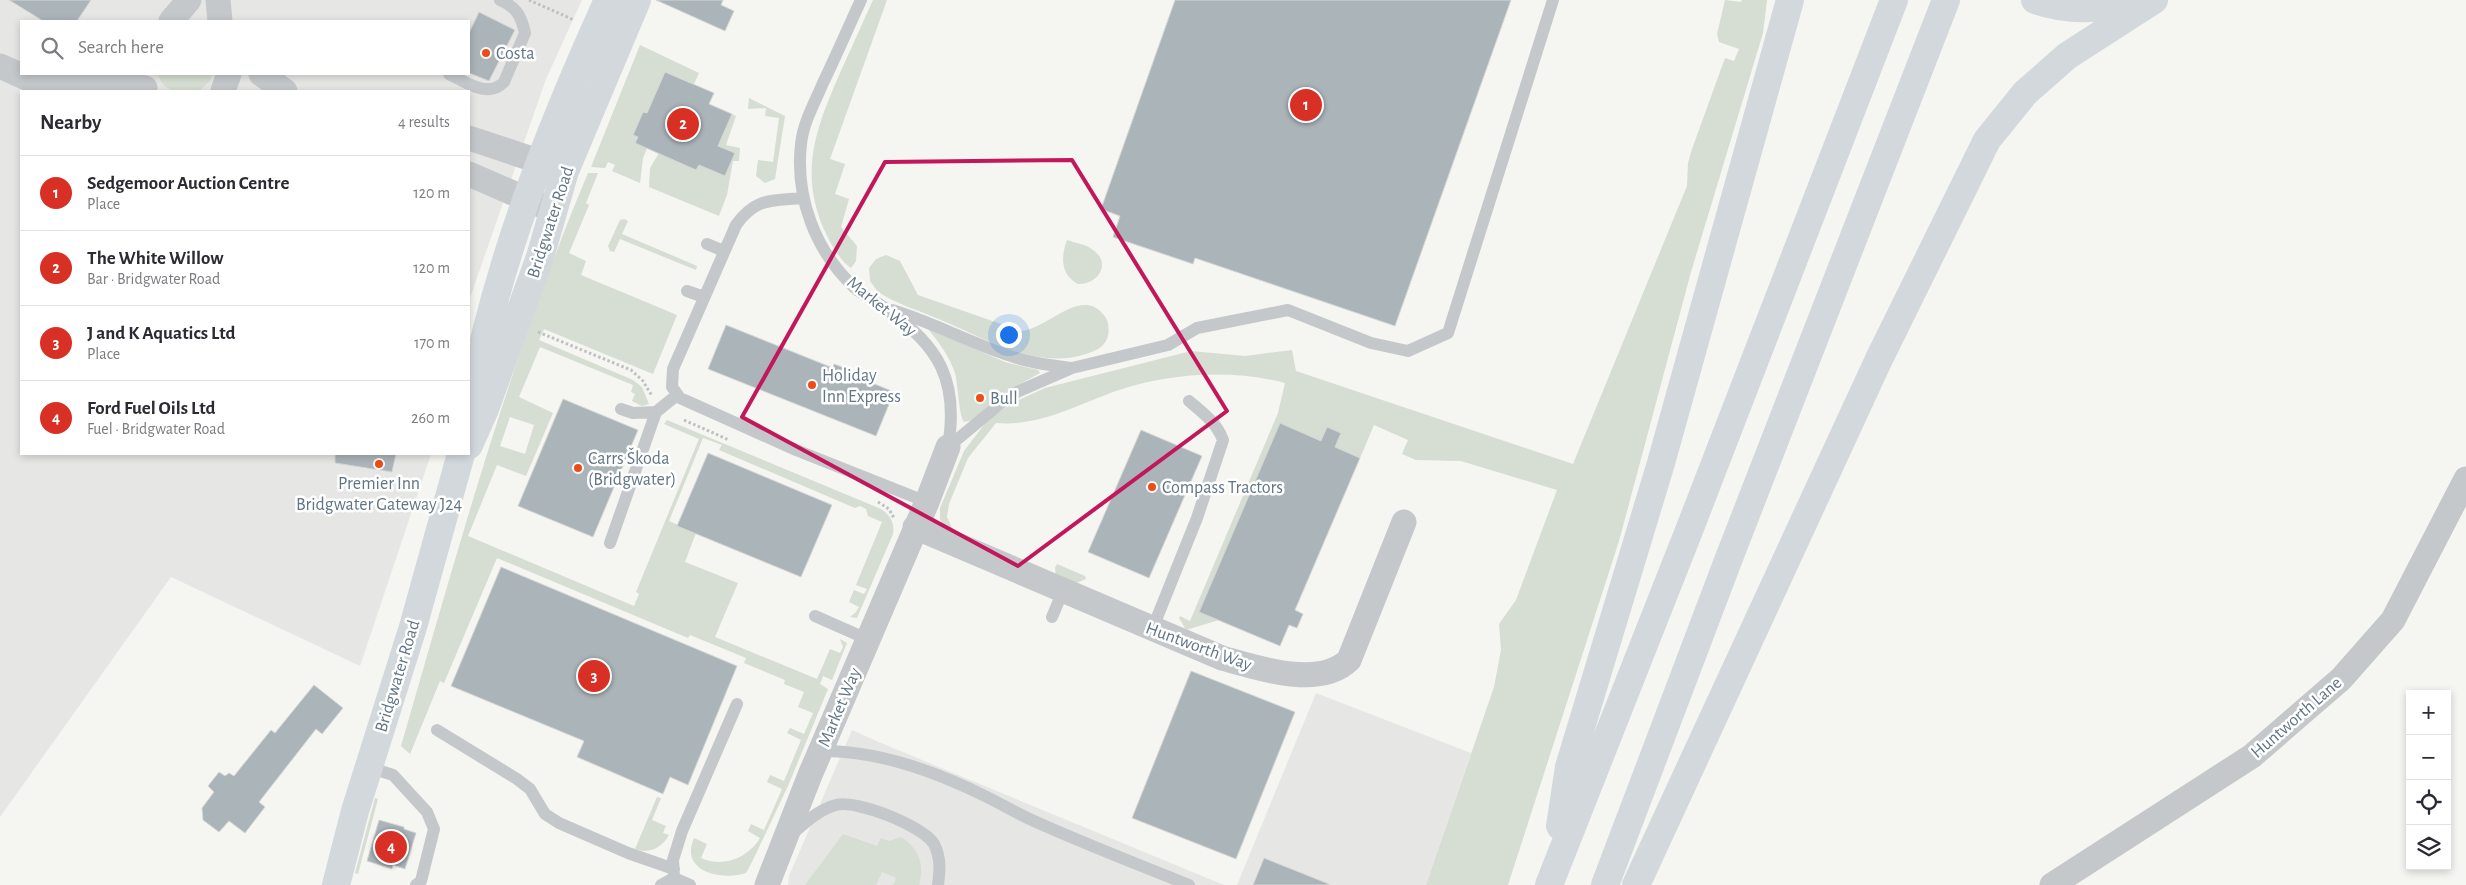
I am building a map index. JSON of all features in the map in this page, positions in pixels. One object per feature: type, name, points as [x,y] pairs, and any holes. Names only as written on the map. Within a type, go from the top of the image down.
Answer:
[{"type":"main road","name":"Bridgwater Road","points":[[470,440],[485,409],[540,257],[552,210],[553,166],[580,62],[608,0]]},
{"type":"main road","name":"Bridgwater Road","points":[[470,406],[475,377],[502,274],[527,198],[553,166],[637,0]]},
{"type":"main road","points":[[1550,881],[1569,767],[1661,463],[1790,0]]},
{"type":"main road","points":[[1550,881],[1690,528],[1894,0]]},
{"type":"main road","points":[[1605,885],[1729,558],[1946,0]]},
{"type":"main road","points":[[2035,0],[2072,8],[2116,7],[2144,0]]},
{"type":"main road","points":[[1636,885],[1879,359],[1987,140],[2025,93],[2067,56],[2154,0]]},
{"type":"main road","name":"Bridgwater Road","points":[[336,885],[368,767],[463,455]]},
{"type":"street","points":[[172,20],[189,0]]},
{"type":"street","points":[[218,0],[220,20]]},
{"type":"street","points":[[0,66],[29,86],[61,86],[101,76],[145,84]]},
{"type":"street","points":[[223,90],[229,75]]},
{"type":"street","points":[[262,75],[280,90]]},
{"type":"street","points":[[470,138],[553,166]]},
{"type":"street","points":[[470,174],[552,210]]},
{"type":"street","name":"Market Way","points":[[767,885],[820,751],[927,502],[948,447]]},
{"type":"street","name":"Huntworth Lane","points":[[2052,885],[2252,756],[2341,679],[2393,620],[2466,479]]},
{"type":"street","name":"Huntworth Way","points":[[915,527],[1195,648],[1257,668],[1324,674],[1340,669],[1350,660],[1404,522]]},
{"type":"lane","points":[[451,75],[486,90],[498,87],[504,82],[525,32],[518,12],[512,5],[500,0]]},
{"type":"lane","name":"Market Way","points":[[861,0],[803,134],[800,164],[803,198],[810,222],[827,255],[855,288],[915,330],[942,366],[950,394],[952,411],[948,447]]},
{"type":"lane","name":"Market Way","points":[[948,447],[1006,398],[1072,368],[1168,345],[1197,328],[1288,310],[1371,343],[1408,352],[1448,333],[1553,0]]},
{"type":"lane","points":[[803,198],[760,202],[745,213],[734,229],[704,297],[674,370],[672,387],[680,398],[796,450],[927,502]]},
{"type":"lane","points":[[707,244],[724,251]]},
{"type":"lane","points":[[687,291],[704,297]]},
{"type":"lane","points":[[886,308],[941,326],[1007,355],[1035,363],[1072,368]]},
{"type":"lane","points":[[610,543],[656,412],[677,395]]},
{"type":"lane","points":[[1152,630],[1197,518],[1223,440],[1220,430],[1189,400]]},
{"type":"lane","points":[[621,409],[633,413],[656,412]]},
{"type":"lane","points":[[1052,617],[1063,591]]},
{"type":"lane","points":[[815,616],[867,639]]},
{"type":"lane","points":[[674,874],[673,860],[682,831],[737,704]]},
{"type":"lane","points":[[437,730],[517,779],[530,789],[545,814],[559,823],[674,874],[690,885]]},
{"type":"lane","points":[[820,751],[840,751],[881,756],[944,778],[986,796],[1032,821],[1188,885]]},
{"type":"lane","points":[[368,767],[392,775],[427,812],[434,830],[421,881],[416,885]]},
{"type":"lane","points":[[785,839],[819,811],[838,804],[858,805],[922,832],[933,842],[941,867],[938,885]]},
{"type":"lane","points":[[661,885],[674,874]]},
{"type":"path","points":[[528,0],[579,23]]},
{"type":"highlighted area","points":[[1072,160],[1227,411],[1018,566],[742,417],[885,162]]},
{"type":"shaded area","points":[[0,0],[582,0],[546,79],[470,298],[470,90],[20,90],[20,455],[431,455],[360,666],[171,577],[0,817]]},
{"type":"shaded area","points":[[873,0],[887,0],[830,159],[845,164],[835,194],[849,199],[841,227],[857,246],[856,261],[851,268],[838,255],[823,227],[812,186],[812,167],[814,148],[824,111]]},
{"type":"shaded area","points":[[1725,0],[1741,2],[1742,0],[1767,0],[1763,33],[1691,272],[1619,541],[1508,885],[1426,885],[1494,687],[1501,650],[1499,624],[1516,600],[1557,490],[1461,461],[1416,460],[1402,454],[1408,440],[1374,425],[1360,458],[1280,424],[1200,612],[1219,620],[1186,630],[1179,618],[1180,616],[1190,621],[1278,413],[1285,383],[1243,376],[1200,375],[1157,380],[1136,385],[1057,414],[1027,422],[996,423],[968,458],[949,504],[947,517],[952,528],[957,533],[944,529],[940,519],[940,508],[964,451],[987,421],[1012,403],[1045,388],[1191,351],[1245,356],[1292,350],[1296,371],[1573,464],[1687,186],[1688,163],[1692,149],[1725,58],[1734,61],[1739,49],[1719,42],[1717,34]]},
{"type":"shaded area","points":[[640,45],[699,73],[694,84],[665,72],[647,113],[643,112],[633,134],[637,137],[635,143],[647,148],[643,158],[640,183],[612,171],[615,165],[608,162],[605,168],[591,167]]},
{"type":"shaded area","points":[[158,75],[212,75],[210,81],[200,90],[169,89],[161,81]]},
{"type":"shaded area","points":[[749,98],[785,116],[775,179],[765,183],[756,176],[758,160],[773,162],[779,118],[765,116],[766,108],[748,109]]},
{"type":"shaded area","points":[[732,114],[736,116],[726,145],[740,148],[739,161],[733,161],[727,195],[719,216],[649,187],[650,168],[659,153],[696,170],[699,165],[725,176],[735,153],[718,146]]},
{"type":"shaded area","points":[[588,173],[598,173],[586,203],[589,205],[569,253],[586,261],[581,275],[677,315],[653,374],[544,329],[539,340],[633,380],[642,387],[649,404],[642,406],[632,401],[635,394],[631,392],[633,385],[540,347],[519,397],[553,413],[526,476],[497,465],[468,536],[634,606],[639,594],[636,592],[699,439],[664,424],[667,420],[881,509],[887,514],[892,523],[893,534],[857,618],[850,617],[859,607],[849,602],[854,590],[864,594],[867,589],[856,585],[882,522],[868,516],[866,509],[860,506],[855,508],[719,450],[722,445],[703,438],[669,521],[696,533],[685,562],[738,583],[715,637],[817,679],[830,649],[840,653],[843,647],[840,639],[847,643],[832,680],[823,676],[820,684],[828,689],[788,786],[746,873],[726,876],[705,871],[692,859],[691,850],[694,838],[707,844],[701,858],[709,861],[718,862],[734,859],[742,856],[755,845],[760,838],[748,831],[751,824],[764,830],[782,789],[767,782],[770,775],[784,781],[801,740],[787,733],[790,728],[804,734],[813,713],[798,707],[804,692],[784,684],[785,680],[744,663],[746,658],[690,635],[688,638],[497,558],[444,683],[440,681],[410,754],[401,746],[486,456],[534,313]],"holes":[[[510,417],[534,425],[525,454],[500,446]]]},
{"type":"shaded area","points":[[620,220],[628,221],[622,234],[697,266],[696,270],[620,239],[614,252],[610,251],[608,246]]},
{"type":"shaded area","points":[[1067,240],[1087,246],[1099,255],[1102,267],[1097,277],[1091,281],[1078,284],[1072,280],[1065,270],[1063,259]]},
{"type":"shaded area","points":[[886,255],[900,261],[918,295],[1021,331],[1031,329],[1074,307],[1084,305],[1094,307],[1107,319],[1109,329],[1107,339],[1096,350],[1067,358],[1030,355],[993,343],[901,304],[878,292],[870,281],[869,268],[876,259]]},
{"type":"shaded area","points":[[928,329],[1005,362],[1038,370],[1040,373],[1004,393],[973,420],[964,422],[955,373],[950,361]]},
{"type":"shaded area","points":[[1057,564],[1085,576],[1086,579],[1074,584],[1056,576],[1055,568]]},
{"type":"shaded area","points":[[1316,693],[1471,753],[1426,885],[1237,885]]},
{"type":"shaded area","points":[[852,730],[1224,885],[788,885],[789,876]]},
{"type":"shaded area","points":[[657,797],[661,798],[652,820],[666,826],[663,833],[669,835],[655,849],[645,851],[635,849]]},
{"type":"shaded area","points":[[375,798],[378,799],[358,874],[355,873]]},
{"type":"shaded area","points":[[843,834],[877,846],[881,838],[889,841],[901,837],[907,841],[916,852],[921,864],[919,885],[893,885],[896,878],[882,872],[876,885],[805,885]]},
{"type":"building","points":[[9,0],[91,0],[78,20],[41,20]]},
{"type":"building","points":[[656,0],[723,0],[721,5],[734,11],[725,31]]},
{"type":"building","points":[[1175,0],[1511,0],[1395,326],[1195,258],[1193,264],[1113,237],[1120,216],[1101,209]]},
{"type":"building","name":"Costa","points":[[479,12],[515,30],[489,81],[470,73],[470,31]]},
{"type":"building","points":[[665,72],[714,93],[709,104],[732,114],[718,146],[735,153],[725,176],[699,165],[696,170],[635,143],[638,137],[633,135],[643,112],[647,113]]},
{"type":"building","name":"Holiday Inn Express","points":[[726,325],[833,368],[834,364],[861,374],[860,378],[894,392],[876,436],[708,369]]},
{"type":"building","name":"Carrs Škoda (Bridgwater)","points":[[563,399],[638,430],[593,537],[518,506]]},
{"type":"building","points":[[1280,423],[1321,441],[1327,427],[1341,433],[1335,447],[1360,458],[1295,610],[1303,614],[1297,628],[1289,625],[1280,646],[1199,612]]},
{"type":"building","name":"Compass Tractors","points":[[1141,430],[1202,456],[1149,578],[1088,552]]},
{"type":"building","points":[[708,453],[832,505],[801,577],[677,526]]},
{"type":"building","name":"Premier Inn Bridgwater Gateway J24","points":[[335,455],[396,455],[392,472],[335,463]]},
{"type":"building","points":[[501,567],[737,666],[688,785],[670,777],[663,794],[577,757],[584,741],[451,686]]},
{"type":"building","points":[[1191,671],[1295,712],[1236,859],[1132,818]]},
{"type":"building","points":[[314,685],[343,708],[322,734],[316,729],[259,802],[265,807],[245,833],[229,821],[219,832],[203,820],[202,808],[214,792],[208,786],[219,772],[225,776],[229,773],[234,776],[271,730],[275,733]]},
{"type":"building","points":[[379,820],[404,827],[404,829],[416,833],[405,869],[393,865],[392,869],[367,861]]},
{"type":"building","points":[[1264,858],[1329,884],[1329,885],[1253,885]]},
{"type":"place","name":"Costa","points":[[486,53]]},
{"type":"place","name":"Sedgemoor Auction Centre","points":[[1306,105]]},
{"type":"place","name":"The White Willow","points":[[683,124]]},
{"type":"place","name":"Holiday Inn Express","points":[[812,385]]},
{"type":"place","name":"Bull","points":[[980,398]]},
{"type":"place","name":"Premier Inn Bridgwater Gateway J24","points":[[379,464]]},
{"type":"place","name":"Carrs Škoda (Bridgwater)","points":[[578,468]]},
{"type":"place","name":"Compass Tractors","points":[[1152,487]]},
{"type":"place","name":"J and K Aquatics Ltd","points":[[594,676]]},
{"type":"place","name":"Ford Fuel Oils Ltd","points":[[391,847]]}]
